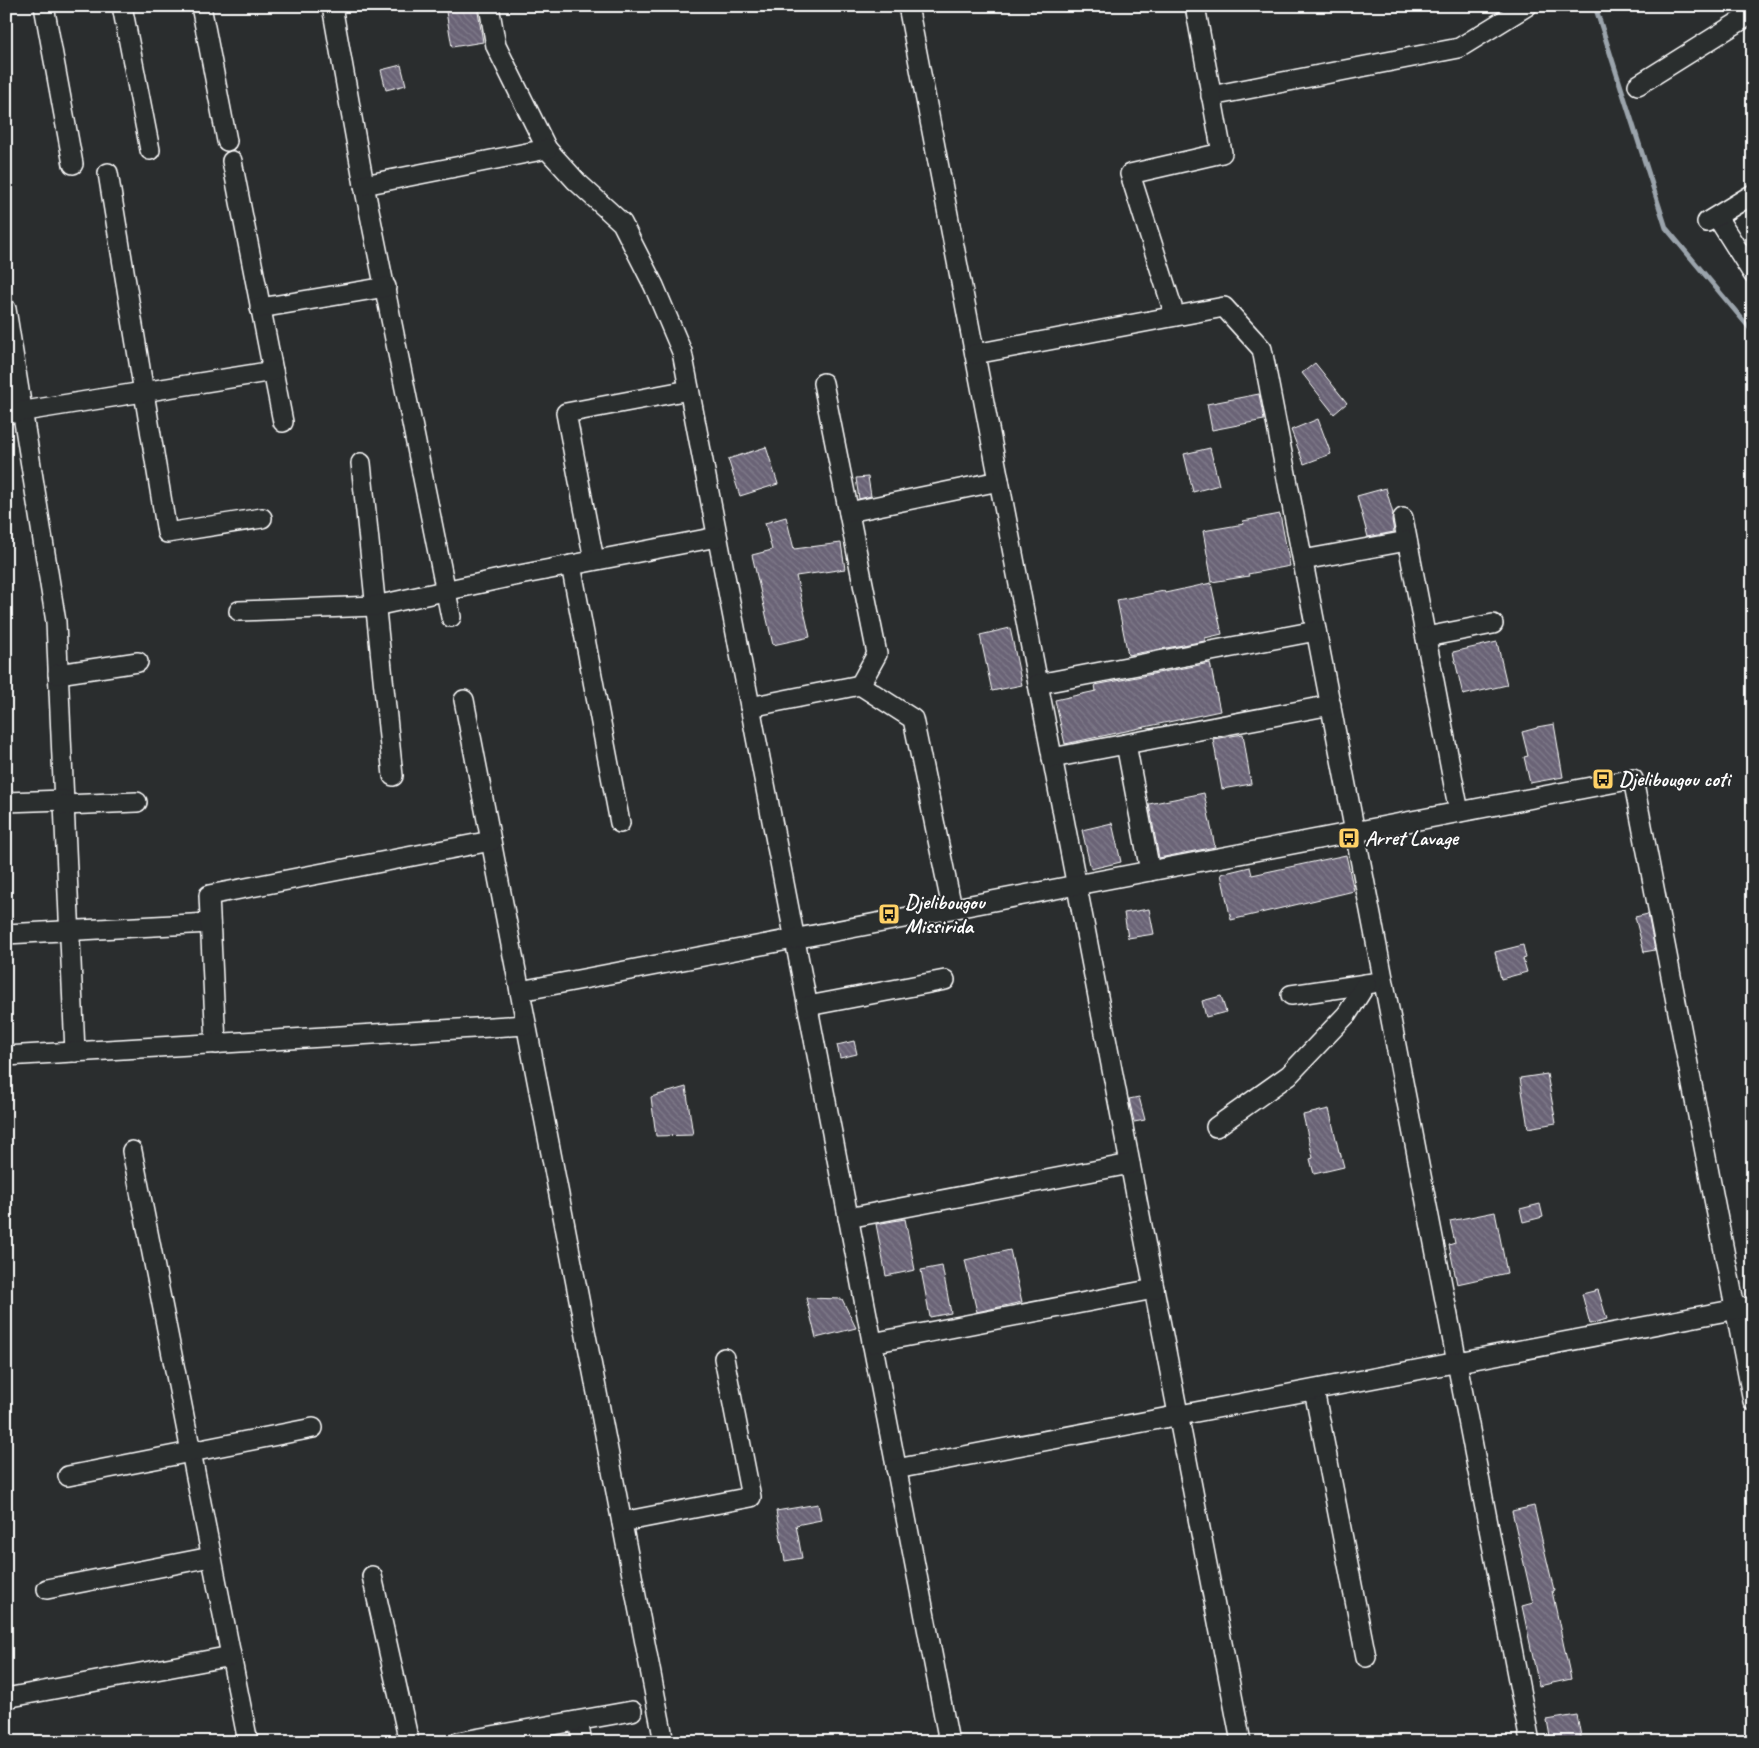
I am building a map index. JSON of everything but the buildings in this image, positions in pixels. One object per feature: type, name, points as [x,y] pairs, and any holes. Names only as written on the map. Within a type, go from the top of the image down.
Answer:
[{"type":"street","points":[[44,6],[73,164]]},
{"type":"street","points":[[122,6],[150,150]]},
{"type":"street","points":[[202,6],[227,141]]},
{"type":"street","points":[[332,6],[364,185],[451,617]]},
{"type":"street","points":[[489,6],[496,46],[547,149],[576,181],[622,223],[654,286],[682,352],[949,1742]]},
{"type":"street","points":[[908,6],[1240,1742]]},
{"type":"street","points":[[1175,316],[1130,174],[1222,152],[1195,6]]},
{"type":"street","points":[[1212,96],[1460,48],[1500,13],[1527,6]]},
{"type":"street","points":[[1638,86],[1753,13]]},
{"type":"street","points":[[364,185],[547,149]]},
{"type":"street","points":[[232,160],[283,422]]},
{"type":"street","points":[[108,174],[167,533],[262,518]]},
{"type":"street","points":[[1753,194],[1712,219],[1753,274]]},
{"type":"street","points":[[260,308],[386,287]]},
{"type":"street","points":[[974,354],[1224,307],[1262,349],[1355,832],[1375,982],[1457,1362],[1530,1742]]},
{"type":"street","points":[[6,309],[14,412],[56,622],[75,1052]]},
{"type":"street","points":[[14,412],[273,372]]},
{"type":"street","points":[[823,383],[877,654],[860,685]]},
{"type":"street","points":[[594,560],[566,413],[690,390]]},
{"type":"street","points":[[360,463],[393,776]]},
{"type":"street","points":[[849,512],[999,480]]},
{"type":"street","points":[[1403,518],[1459,812]]},
{"type":"street","points":[[239,611],[375,606],[594,560],[718,537]]},
{"type":"street","points":[[1303,560],[1407,541]]},
{"type":"street","points":[[571,565],[620,823]]},
{"type":"street","points":[[1426,636],[1493,624]]},
{"type":"street","points":[[1038,684],[1316,631]]},
{"type":"street","points":[[58,674],[138,662]]},
{"type":"street","points":[[750,707],[860,685],[913,719],[952,908]]},
{"type":"street","points":[[464,700],[664,1742]]},
{"type":"street","points":[[1052,758],[1331,705]]},
{"type":"street","points":[[1126,744],[1150,871]]},
{"type":"street","points":[[520,991],[1633,778],[1744,1308],[1753,1401]]},
{"type":"street","points":[[6,802],[137,802]]},
{"type":"street","points":[[216,1044],[209,895],[491,842]]},
{"type":"street","points":[[6,934],[210,923]]},
{"type":"street","points":[[808,1006],[946,980]]},
{"type":"street","points":[[1291,995],[1375,982]]},
{"type":"street","points":[[1216,1127],[1289,1076],[1375,982]]},
{"type":"street","points":[[6,1056],[526,1025]]},
{"type":"street","points":[[132,1151],[248,1742]]},
{"type":"street","points":[[848,1218],[1130,1164]]},
{"type":"street","points":[[872,1343],[1154,1289]]},
{"type":"street","points":[[896,1469],[1744,1308]]},
{"type":"street","points":[[622,1522],[751,1497],[724,1358]]},
{"type":"street","points":[[1314,1390],[1366,1658]]},
{"type":"street","points":[[68,1476],[313,1428]]},
{"type":"street","points":[[47,1589],[211,1557]]},
{"type":"street","points":[[372,1576],[409,1742]]},
{"type":"street","points":[[6,1698],[231,1656]]},
{"type":"street","points":[[469,1741],[632,1711]]},
{"type":"street","points":[[578,1720],[582,1742]]},
{"type":"waterway","points":[[1595,6],[1666,228],[1753,332]]},
{"type":"place","name":"Djelibougou coti","points":[[1603,779]]},
{"type":"place","name":"Arret Lavage","points":[[1349,838]]},
{"type":"place","name":"Djelibougou Missirida","points":[[889,914]]}]
